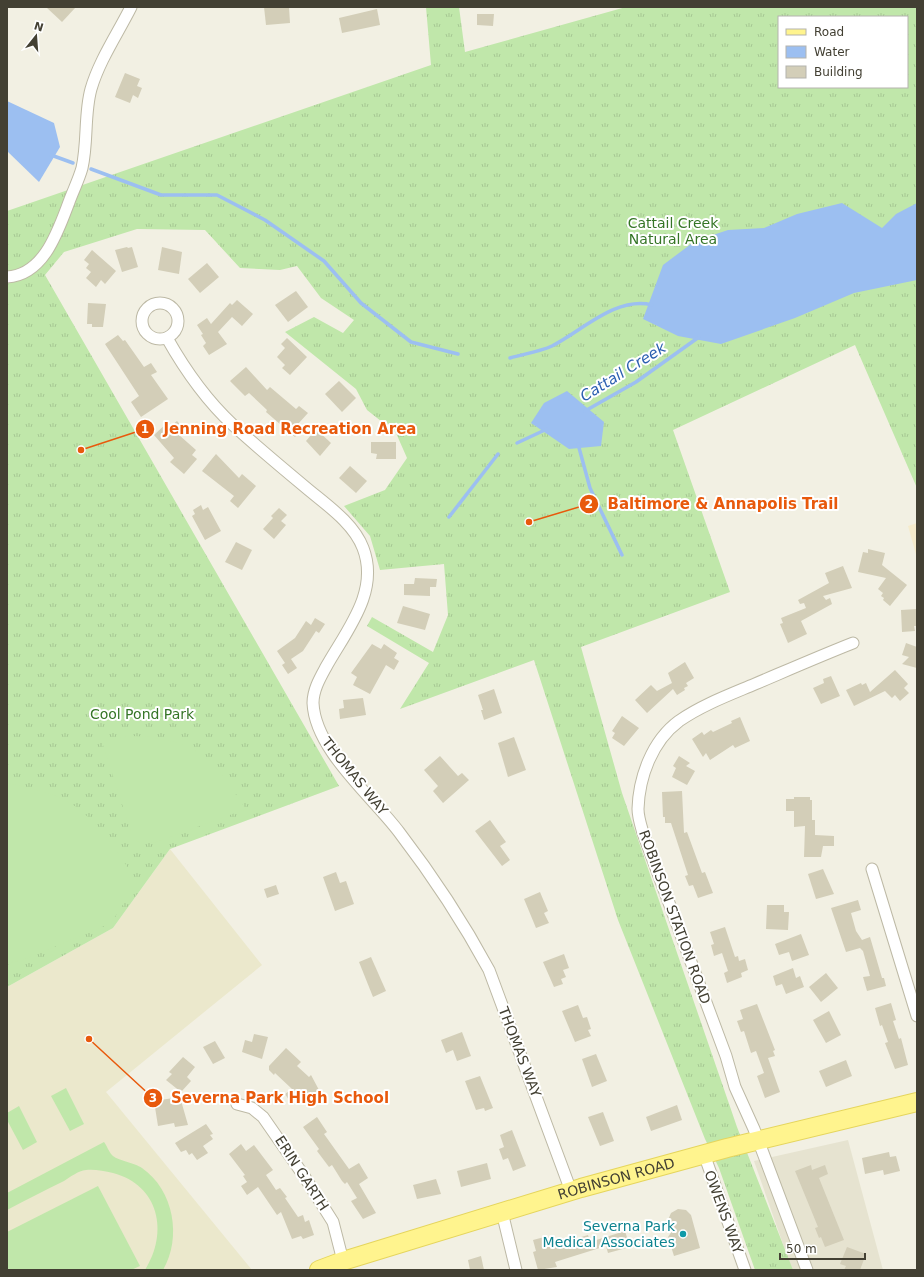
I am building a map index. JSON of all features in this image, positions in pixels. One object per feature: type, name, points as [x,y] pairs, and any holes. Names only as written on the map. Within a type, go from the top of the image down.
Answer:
[{"type":"main road","name":"ROBINSON ROAD","points":[[319,1270],[343,1261],[571,1191],[758,1140],[917,1102]]},
{"type":"street","points":[[7,277],[23,274],[34,266],[47,251],[56,236],[82,167],[90,90],[131,7]]},
{"type":"street","name":"THOMAS WAY","points":[[166,338],[193,381],[213,405],[237,428],[345,521],[362,547],[366,561],[364,597],[361,607],[316,686],[313,703],[319,730],[328,747],[400,832],[459,918],[476,946],[489,970],[571,1191]]},
{"type":"street","name":"ROBINSON STATION ROAD","points":[[807,1270],[758,1140],[735,1087],[726,1056],[642,833],[638,811],[639,791],[646,768],[654,750],[667,732],[678,722],[708,704],[853,643]]},
{"type":"street","points":[[872,869],[917,1016]]},
{"type":"street","name":"ERIN GARTH","points":[[237,1104],[252,1108],[263,1117],[304,1176],[333,1222],[343,1261]]},
{"type":"street","name":"OWENS WAY","points":[[704,1154],[745,1270]]},
{"type":"street","points":[[502,1212],[516,1270]]},
{"type":"shaded area","points":[[917,523],[917,558],[908,526]]},
{"type":"shaded area","points":[[170,849],[262,965],[106,1092],[252,1270],[7,1270],[7,987],[113,928]]},
{"type":"shaded area","points":[[848,1140],[883,1270],[792,1270],[754,1161]]},
{"type":"green space","points":[[426,7],[459,7],[465,52],[626,7],[917,7],[917,488],[855,345],[673,430],[730,592],[581,647],[622,793],[737,1127],[793,1270],[755,1270],[719,1168],[705,1139],[618,920],[534,660],[400,709],[429,663],[367,626],[372,617],[433,652],[448,615],[444,564],[380,570],[370,536],[344,506],[385,490],[407,458],[396,433],[367,410],[356,389],[285,332],[314,317],[343,333],[354,320],[321,298],[297,266],[280,270],[240,268],[205,230],[137,229],[64,252],[45,275],[339,786],[170,849],[113,928],[7,987],[7,211],[431,65]]},
{"type":"green space","points":[[130,736],[153,737],[186,745],[213,762],[246,809],[156,842],[145,843],[137,841],[132,835],[102,742]]},
{"type":"green space","points":[[7,783],[50,794],[63,799],[85,814],[105,836],[123,860],[137,883],[111,923],[23,960],[7,963]]},
{"type":"green space","points":[[66,1088],[84,1124],[70,1131],[51,1096]]},
{"type":"green space","points":[[19,1106],[37,1142],[23,1150],[7,1120],[7,1113]]},
{"type":"green space","points":[[104,1142],[114,1157],[139,1166],[153,1177],[168,1202],[172,1215],[172,1244],[169,1257],[163,1270],[145,1270],[157,1240],[158,1226],[150,1199],[141,1188],[129,1179],[113,1173],[86,1170],[74,1174],[64,1181],[7,1210],[7,1193]]},
{"type":"green space","points":[[98,1186],[140,1266],[131,1270],[7,1270],[7,1232]]},
{"type":"water","points":[[7,101],[54,123],[60,147],[39,182],[7,151]]},
{"type":"water","points":[[842,203],[882,228],[896,214],[917,203],[917,280],[854,293],[795,318],[721,344],[678,336],[643,319],[663,265],[695,241],[728,230],[764,228],[797,214]]},
{"type":"water","points":[[567,391],[604,422],[601,446],[569,449],[531,423],[544,403]]},
{"type":"building","points":[[46,7],[76,7],[62,22]]},
{"type":"building","points":[[264,7],[289,7],[290,23],[266,25]]},
{"type":"building","points":[[377,9],[380,25],[342,33],[339,18]]},
{"type":"building","points":[[477,14],[494,14],[493,26],[477,25]]},
{"type":"building","points":[[125,73],[140,79],[137,86],[142,88],[138,98],[133,95],[130,103],[115,97]]},
{"type":"building","points":[[132,247],[138,267],[122,272],[115,250]]},
{"type":"building","points":[[162,247],[182,252],[179,274],[158,270]]},
{"type":"building","points":[[92,250],[116,271],[105,284],[101,280],[96,287],[86,278],[91,272],[86,268],[89,264],[84,260]]},
{"type":"building","points":[[207,263],[219,277],[200,293],[188,279]]},
{"type":"building","points":[[296,291],[308,307],[288,322],[275,305]]},
{"type":"building","points":[[237,300],[253,314],[242,326],[232,317],[218,332],[227,344],[209,355],[203,346],[206,343],[201,335],[203,334],[197,325],[207,318],[211,324],[230,303],[232,305]]},
{"type":"building","points":[[88,303],[106,304],[103,327],[92,327],[92,324],[87,324]]},
{"type":"building","points":[[118,335],[123,341],[125,340],[144,367],[151,363],[157,372],[151,375],[168,399],[141,417],[131,402],[139,396],[105,344]]},
{"type":"building","points":[[287,338],[307,357],[290,375],[282,368],[285,365],[277,357],[285,348],[281,344]]},
{"type":"building","points":[[246,367],[267,390],[270,387],[296,409],[299,406],[308,413],[298,424],[303,428],[295,437],[266,412],[267,410],[249,393],[245,396],[230,381]]},
{"type":"building","points":[[339,381],[356,398],[342,412],[325,394]]},
{"type":"building","points":[[177,421],[185,430],[179,435],[196,450],[192,455],[197,459],[184,474],[170,462],[174,458],[154,435],[168,422],[171,426]]},
{"type":"building","points":[[316,429],[331,443],[320,456],[306,441]]},
{"type":"building","points":[[371,442],[396,442],[396,459],[376,459],[377,454],[371,453]]},
{"type":"building","points":[[216,454],[239,478],[242,474],[256,486],[238,508],[230,501],[234,496],[202,471]]},
{"type":"building","points":[[350,466],[367,481],[356,493],[339,478]]},
{"type":"building","points":[[201,505],[203,510],[208,507],[221,531],[205,540],[192,516],[195,514],[193,510]]},
{"type":"building","points":[[279,508],[287,515],[281,521],[286,525],[274,539],[263,529],[273,518],[271,516]]},
{"type":"building","points":[[236,542],[252,550],[242,570],[225,562]]},
{"type":"building","points":[[868,549],[885,553],[882,565],[907,585],[890,606],[883,600],[884,598],[881,596],[883,593],[878,589],[886,578],[858,572],[863,552],[868,553]]},
{"type":"building","points":[[843,566],[852,588],[823,596],[826,600],[830,598],[832,604],[801,621],[807,634],[788,643],[780,624],[783,623],[781,618],[806,608],[804,603],[800,604],[798,600],[829,583],[825,573]]},
{"type":"building","points":[[415,578],[437,579],[436,587],[430,587],[430,596],[404,595],[404,584],[414,584]]},
{"type":"building","points":[[403,606],[430,614],[425,630],[397,623]]},
{"type":"building","points":[[917,609],[917,626],[914,626],[915,631],[902,632],[901,610]]},
{"type":"building","points":[[315,618],[325,624],[319,633],[316,631],[303,651],[291,659],[297,668],[288,674],[282,665],[285,663],[277,651],[295,638],[306,621],[311,625]]},
{"type":"building","points":[[906,643],[917,647],[917,668],[902,664],[909,657],[902,655]]},
{"type":"building","points":[[372,644],[381,649],[384,644],[397,653],[394,658],[399,661],[394,670],[386,665],[370,694],[353,685],[357,677],[351,673]]},
{"type":"building","points":[[685,662],[694,678],[686,683],[688,686],[684,688],[685,690],[677,695],[673,689],[647,713],[635,700],[651,685],[657,691],[672,683],[668,673]]},
{"type":"building","points":[[895,670],[908,684],[904,688],[909,693],[900,701],[895,695],[892,698],[885,691],[854,706],[846,690],[861,683],[862,685],[866,683],[870,692]]},
{"type":"building","points":[[831,676],[840,696],[821,704],[813,688],[824,683],[823,679]]},
{"type":"building","points":[[494,689],[502,713],[484,720],[481,710],[483,710],[478,695]]},
{"type":"building","points":[[363,698],[366,715],[340,719],[339,709],[344,708],[343,700]]},
{"type":"building","points":[[622,716],[639,728],[624,746],[612,738],[615,733],[612,731]]},
{"type":"building","points":[[740,717],[750,741],[735,748],[733,745],[710,760],[706,753],[703,757],[692,739],[702,732],[704,735],[711,730],[713,732],[732,723],[731,721]]},
{"type":"building","points":[[514,737],[526,770],[508,777],[498,743]]},
{"type":"building","points":[[440,756],[458,776],[462,773],[469,780],[443,803],[433,791],[438,786],[424,770]]},
{"type":"building","points":[[679,756],[690,763],[686,766],[695,771],[687,785],[672,777],[676,768],[673,766]]},
{"type":"building","points":[[682,791],[684,833],[687,832],[702,873],[705,872],[713,893],[698,898],[693,885],[689,886],[685,876],[688,875],[671,823],[665,823],[665,817],[663,817],[662,792]]},
{"type":"building","points":[[794,797],[810,797],[810,800],[812,800],[812,820],[815,820],[815,835],[834,836],[834,846],[823,846],[821,857],[804,857],[805,826],[794,827],[794,811],[786,811],[786,799],[794,799]]},
{"type":"building","points":[[490,820],[506,842],[500,846],[510,860],[502,866],[475,831]]},
{"type":"building","points":[[823,869],[834,894],[816,899],[808,874]]},
{"type":"building","points":[[336,872],[340,883],[346,881],[354,904],[335,911],[323,877]]},
{"type":"building","points":[[276,885],[279,894],[267,898],[264,889]]},
{"type":"building","points":[[540,892],[548,911],[544,913],[549,923],[536,928],[524,899]]},
{"type":"building","points":[[858,900],[861,910],[851,913],[856,931],[862,940],[870,937],[882,978],[884,978],[886,986],[867,991],[863,977],[870,976],[863,951],[860,948],[846,952],[831,908]]},
{"type":"building","points":[[767,905],[784,905],[784,912],[789,912],[788,930],[766,929]]},
{"type":"building","points":[[725,927],[735,957],[738,956],[739,961],[745,959],[748,970],[741,973],[742,977],[727,983],[724,973],[728,971],[722,953],[714,956],[711,945],[714,944],[710,932]]},
{"type":"building","points":[[801,934],[809,955],[792,961],[789,952],[779,955],[775,944]]},
{"type":"building","points":[[564,954],[569,968],[563,970],[566,977],[561,979],[563,984],[554,987],[543,962]]},
{"type":"building","points":[[371,957],[386,991],[373,997],[359,962]]},
{"type":"building","points":[[793,968],[796,978],[800,976],[804,987],[786,994],[782,984],[776,986],[773,976]]},
{"type":"building","points":[[826,973],[838,988],[821,1002],[809,987]]},
{"type":"building","points":[[891,1003],[896,1020],[893,1021],[899,1039],[901,1038],[908,1065],[895,1069],[885,1043],[888,1042],[882,1025],[880,1026],[875,1008]]},
{"type":"building","points":[[757,1004],[775,1050],[773,1051],[775,1056],[768,1058],[780,1092],[765,1098],[757,1076],[764,1073],[756,1051],[751,1053],[744,1031],[741,1032],[737,1021],[743,1019],[740,1010]]},
{"type":"building","points":[[578,1005],[583,1018],[587,1017],[591,1029],[588,1030],[591,1036],[575,1042],[562,1011]]},
{"type":"building","points":[[829,1011],[841,1035],[826,1043],[813,1020]]},
{"type":"building","points":[[462,1032],[471,1056],[457,1061],[453,1050],[446,1053],[441,1040]]},
{"type":"building","points":[[254,1034],[268,1037],[262,1059],[242,1052],[245,1040],[252,1042]]},
{"type":"building","points":[[215,1041],[225,1058],[213,1064],[203,1047]]},
{"type":"building","points":[[286,1048],[301,1062],[297,1066],[309,1077],[311,1075],[319,1090],[302,1102],[299,1097],[291,1103],[285,1094],[292,1089],[275,1073],[274,1075],[269,1070],[269,1066]]},
{"type":"building","points":[[596,1054],[607,1081],[592,1087],[582,1059]]},
{"type":"building","points":[[183,1057],[195,1067],[187,1077],[191,1081],[181,1092],[166,1080],[172,1074],[169,1072]]},
{"type":"building","points":[[846,1060],[852,1076],[826,1087],[819,1071]]},
{"type":"building","points":[[480,1076],[493,1108],[485,1111],[484,1108],[476,1110],[465,1081]]},
{"type":"building","points":[[180,1097],[188,1125],[175,1127],[174,1123],[158,1126],[154,1101]]},
{"type":"building","points":[[677,1105],[682,1120],[651,1131],[646,1117]]},
{"type":"building","points":[[603,1112],[614,1141],[600,1146],[588,1117]]},
{"type":"building","points":[[317,1117],[327,1132],[324,1134],[349,1169],[359,1163],[368,1178],[359,1184],[376,1213],[363,1219],[351,1201],[357,1198],[347,1182],[345,1184],[342,1181],[332,1165],[329,1167],[317,1151],[319,1149],[303,1127]]},
{"type":"building","points":[[206,1124],[213,1134],[210,1135],[213,1139],[203,1146],[208,1153],[197,1160],[192,1153],[189,1155],[186,1150],[181,1152],[175,1143]]},
{"type":"building","points":[[512,1130],[526,1166],[513,1171],[508,1158],[503,1160],[499,1149],[504,1147],[500,1135]]},
{"type":"building","points":[[241,1144],[246,1151],[254,1145],[273,1170],[266,1175],[276,1190],[280,1188],[287,1197],[285,1198],[298,1217],[303,1215],[305,1222],[309,1220],[314,1235],[303,1239],[301,1236],[292,1239],[281,1212],[277,1215],[258,1187],[247,1195],[241,1186],[247,1182],[243,1176],[245,1175],[229,1154]]},
{"type":"building","points":[[889,1152],[890,1157],[896,1156],[900,1171],[884,1175],[883,1170],[865,1174],[862,1158]]},
{"type":"building","points":[[487,1163],[491,1179],[461,1187],[457,1171]]},
{"type":"building","points":[[811,1165],[812,1170],[825,1165],[828,1174],[819,1178],[844,1240],[825,1247],[815,1228],[818,1227],[795,1171]]},
{"type":"building","points":[[436,1179],[441,1194],[417,1199],[413,1185]]},
{"type":"building","name":"Severna Park Medical Associates","points":[[678,1209],[686,1210],[691,1215],[700,1248],[674,1256],[668,1237],[672,1231],[668,1220],[671,1213]]},
{"type":"building","points":[[625,1231],[630,1247],[608,1253],[606,1246],[555,1262],[557,1267],[538,1270],[533,1252],[536,1251],[533,1240],[548,1236],[551,1246],[588,1235],[590,1242]]},
{"type":"building","points":[[847,1247],[866,1254],[860,1270],[844,1270],[846,1266],[840,1264]]},
{"type":"building","points":[[481,1256],[484,1270],[470,1270],[468,1260]]},
{"type":"waterway","name":"Cattail Creek","points":[[51,155],[73,163]]},
{"type":"waterway","name":"Cattail Creek","points":[[91,169],[161,195],[217,195],[265,220],[324,261],[361,303],[411,342],[458,354]]},
{"type":"waterway","name":"Cattail Creek","points":[[510,358],[552,346],[612,310],[639,304],[652,305]]},
{"type":"waterway","name":"Cattail Creek","points":[[585,411],[636,382],[699,337]]},
{"type":"waterway","name":"Cattail Creek","points":[[517,443],[547,429]]},
{"type":"waterway","points":[[578,444],[590,488],[622,555]]},
{"type":"waterway","name":"Cattail Creek","points":[[449,517],[498,454]]},
{"type":"place","name":"Jenning Road Recreation Area","points":[[81,450]]},
{"type":"place","name":"Baltimore & Annapolis Trail","points":[[529,522]]},
{"type":"place","name":"Severna Park High School","points":[[89,1039]]},
{"type":"place","name":"Severna Park Medical Associates","points":[[683,1234]]},
{"type":"park label","name":"Cattail Creek Natural Area","points":[[673,232]]},
{"type":"park label","name":"Cool Pond Park","points":[[142,714]]}]
